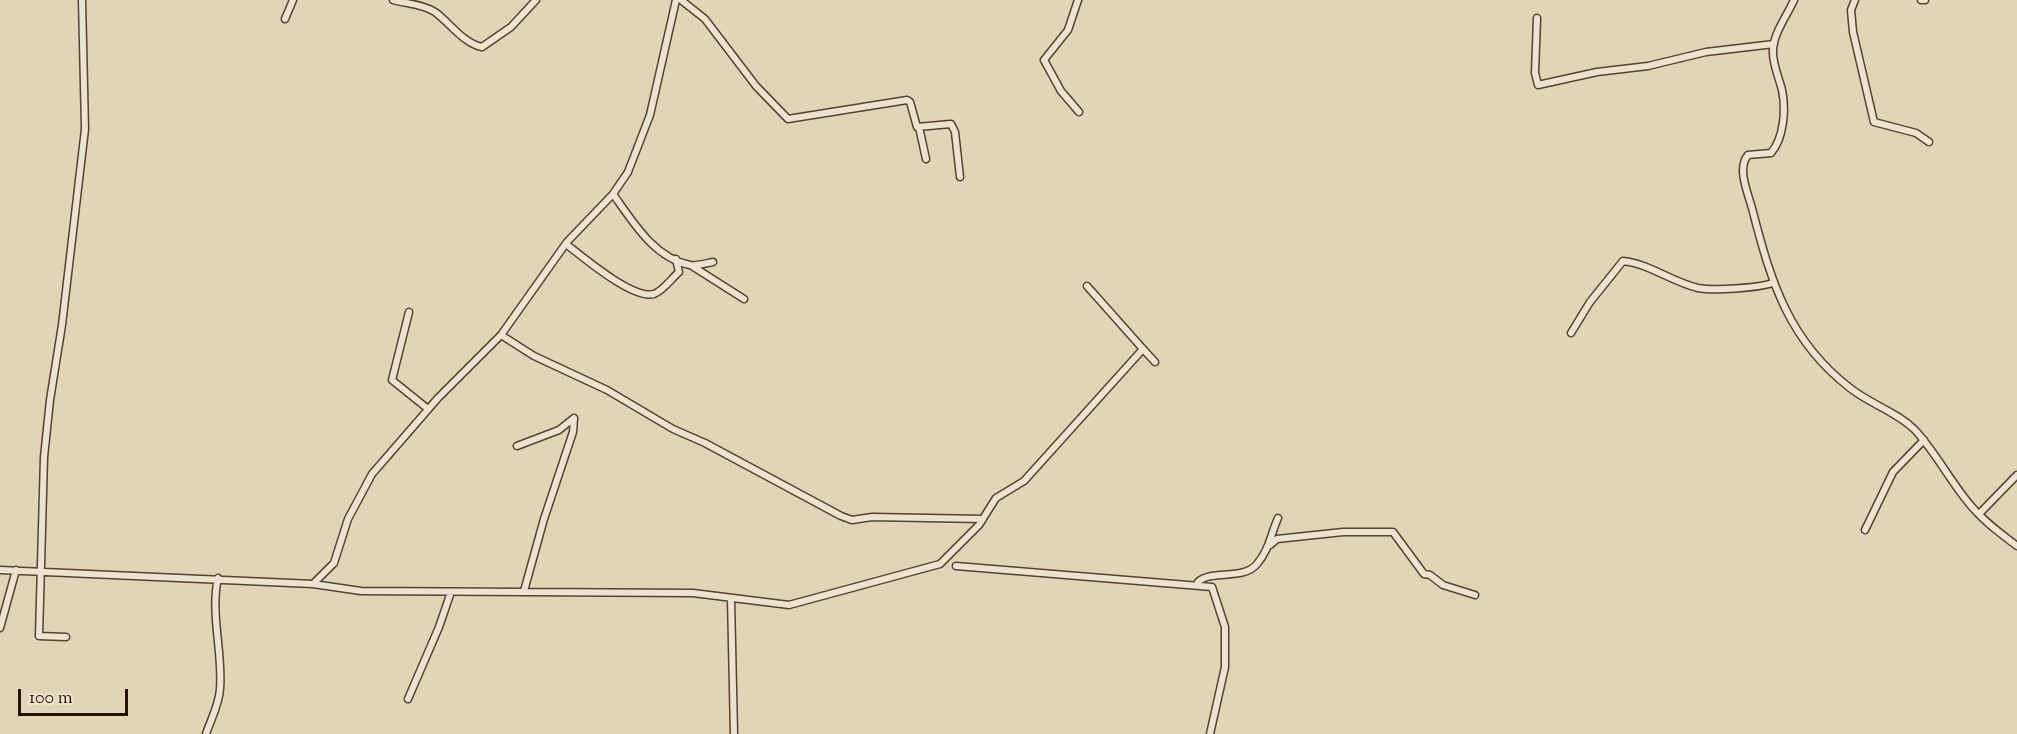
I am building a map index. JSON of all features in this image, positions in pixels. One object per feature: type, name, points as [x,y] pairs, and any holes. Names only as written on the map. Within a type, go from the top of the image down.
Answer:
[{"type":"street","points":[[66,637],[39,636],[40,573],[44,457],[85,129],[82,0]]},
{"type":"street","points":[[285,19],[293,0]]},
{"type":"street","points":[[393,0],[419,5],[435,12],[465,38],[482,47],[511,27],[536,0]]},
{"type":"street","points":[[313,584],[334,563],[348,519],[372,474],[428,409],[501,335],[566,244],[613,194],[628,172],[650,115],[676,0]]},
{"type":"street","points":[[681,0],[705,19],[756,86],[788,119],[903,99],[910,102],[919,127],[926,159]]},
{"type":"street","points":[[1078,0],[1068,30],[1044,60],[1053,79],[1078,112]]},
{"type":"street","points":[[1794,0],[1774,44],[1773,54],[1783,92],[1777,146],[1771,153],[1748,155],[1743,161],[1743,173],[1773,283],[1782,306],[1832,375],[1866,400],[1913,428],[1979,514],[2017,546]]},
{"type":"street","points":[[1856,0],[1851,10],[1852,32],[1874,122],[1916,133],[1929,142]]},
{"type":"street","points":[[1537,18],[1535,82],[1538,85],[1597,72],[1648,66],[1731,48],[1774,44]]},
{"type":"street","points":[[919,127],[951,124],[955,132],[960,177]]},
{"type":"street","points":[[613,194],[646,239],[744,299]]},
{"type":"street","points":[[566,244],[601,273],[636,293],[651,295],[658,292],[679,272],[676,259]]},
{"type":"street","points":[[1571,333],[1590,302],[1623,261],[1647,266],[1700,288],[1756,288],[1773,283]]},
{"type":"street","points":[[692,266],[713,262]]},
{"type":"street","points":[[1087,286],[1155,362]]},
{"type":"street","points":[[409,312],[392,380],[428,409]]},
{"type":"street","points":[[501,335],[534,356],[607,390],[673,429],[705,443],[841,516],[858,520],[872,517],[983,519]]},
{"type":"street","points":[[0,570],[218,578],[313,584],[361,591],[693,593],[789,605],[940,564],[983,519],[996,498],[1024,481],[1143,349]]},
{"type":"street","points":[[517,446],[559,430],[574,418],[573,432],[544,519],[524,591]]},
{"type":"street","points":[[1865,530],[1893,472],[1924,440]]},
{"type":"street","points":[[1979,514],[2017,475]]},
{"type":"street","points":[[1270,545],[1278,518]]},
{"type":"street","points":[[1201,584],[1197,581],[1208,577],[1245,573],[1256,566],[1270,545],[1277,539],[1343,532],[1393,532],[1424,574],[1430,575],[1443,585],[1475,595]]},
{"type":"street","points":[[956,566],[1201,584],[1212,587],[1225,627],[1226,667],[1210,734]]},
{"type":"street","points":[[0,628],[16,570]]},
{"type":"street","points":[[206,734],[217,706],[221,686],[218,626],[213,602],[218,578]]},
{"type":"street","points":[[408,699],[451,592]]},
{"type":"street","points":[[731,598],[734,734]]}]
